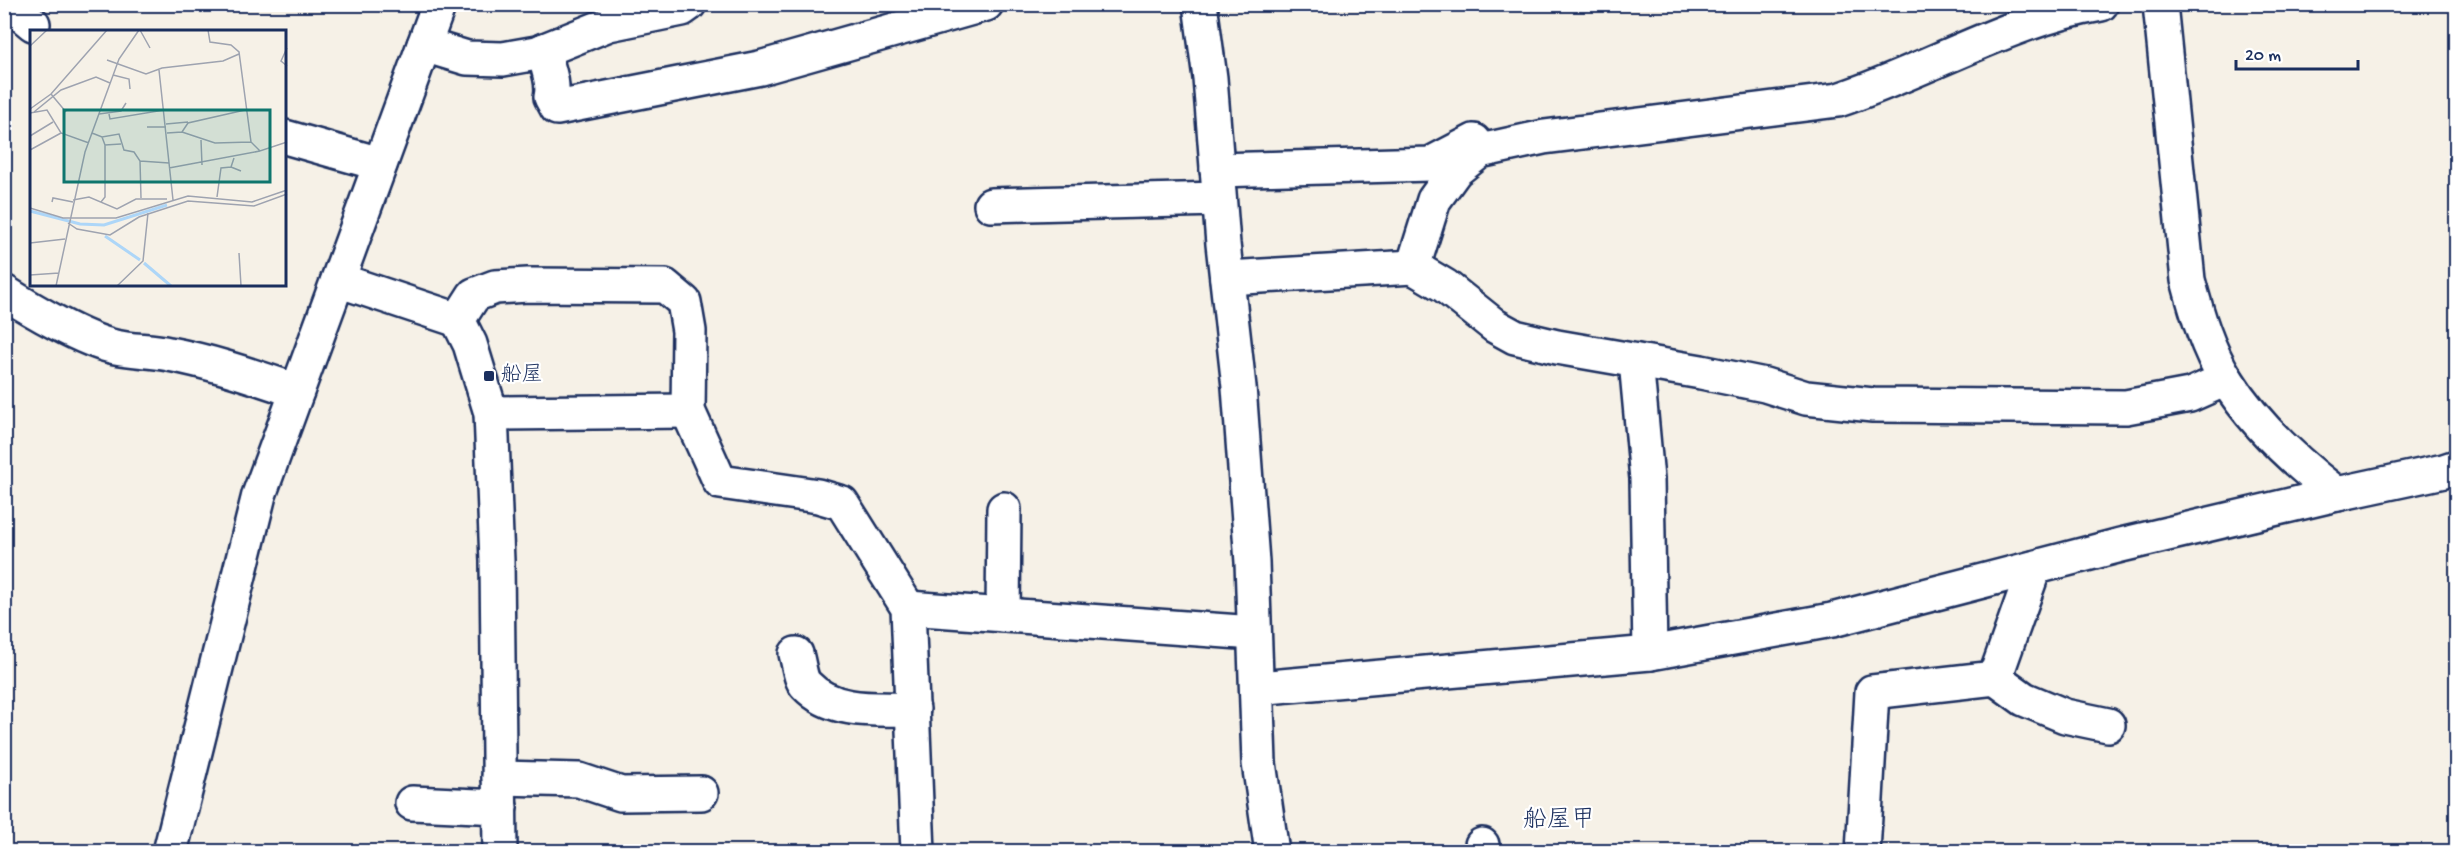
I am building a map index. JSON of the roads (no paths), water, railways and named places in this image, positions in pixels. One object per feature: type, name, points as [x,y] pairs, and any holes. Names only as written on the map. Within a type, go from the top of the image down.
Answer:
[{"type":"street","points":[[170,852],[259,495],[439,4]]},
{"type":"street","points":[[424,45],[467,58],[503,59],[544,50],[609,24],[682,9],[689,4]]},
{"type":"street","points":[[544,50],[546,68],[554,86],[551,97],[557,108],[760,68],[986,4]]},
{"type":"street","points":[[1200,4],[1210,78],[1218,184],[1239,387],[1250,539],[1259,763],[1272,852]]},
{"type":"street","points":[[1413,267],[1434,200],[1455,171],[1480,151],[1509,143],[1838,100],[1873,89],[2038,19],[2101,4]]},
{"type":"street","points":[[2160,4],[2188,280],[2198,317],[2226,379],[2256,419],[2312,476],[2337,494]]},
{"type":"street","points":[[286,137],[380,164]]},
{"type":"street","points":[[991,205],[1430,164],[1473,141],[1509,143]]},
{"type":"street","points":[[1227,278],[1413,267],[1445,286],[1495,326],[1515,337],[1557,347],[1766,385],[1806,398],[1873,405],[2126,407],[2190,395],[2226,379]]},
{"type":"street","points":[[338,280],[458,320],[470,344],[491,413],[497,561],[500,852]]},
{"type":"street","points":[[458,320],[474,295],[495,287],[528,285],[665,286],[684,302],[689,331],[688,411],[720,482],[818,496],[842,503],[908,608],[918,852]]},
{"type":"street","points":[[4,292],[36,312],[114,347],[168,354],[231,369],[297,392]]},
{"type":"street","points":[[1636,361],[1647,479],[1650,653]]},
{"type":"street","points":[[491,413],[688,411]]},
{"type":"street","points":[[1257,687],[1488,666],[1631,656],[1832,620],[2034,568],[2337,494],[2444,471],[2457,466]]},
{"type":"street","points":[[1003,615],[1004,509]]},
{"type":"street","points":[[1995,678],[2034,568]]},
{"type":"street","points":[[908,608],[1254,633]]},
{"type":"street","points":[[796,654],[805,684],[825,698],[859,709],[913,709]]},
{"type":"street","points":[[1863,852],[1872,692],[1995,678],[2024,699],[2065,716],[2108,725]]},
{"type":"street","points":[[412,803],[500,793],[579,780],[621,794],[701,793]]},
{"type":"place","name":"船屋","points":[[489,376]]},
{"type":"district","name":"船屋甲","points":[[1559,821]]}]
